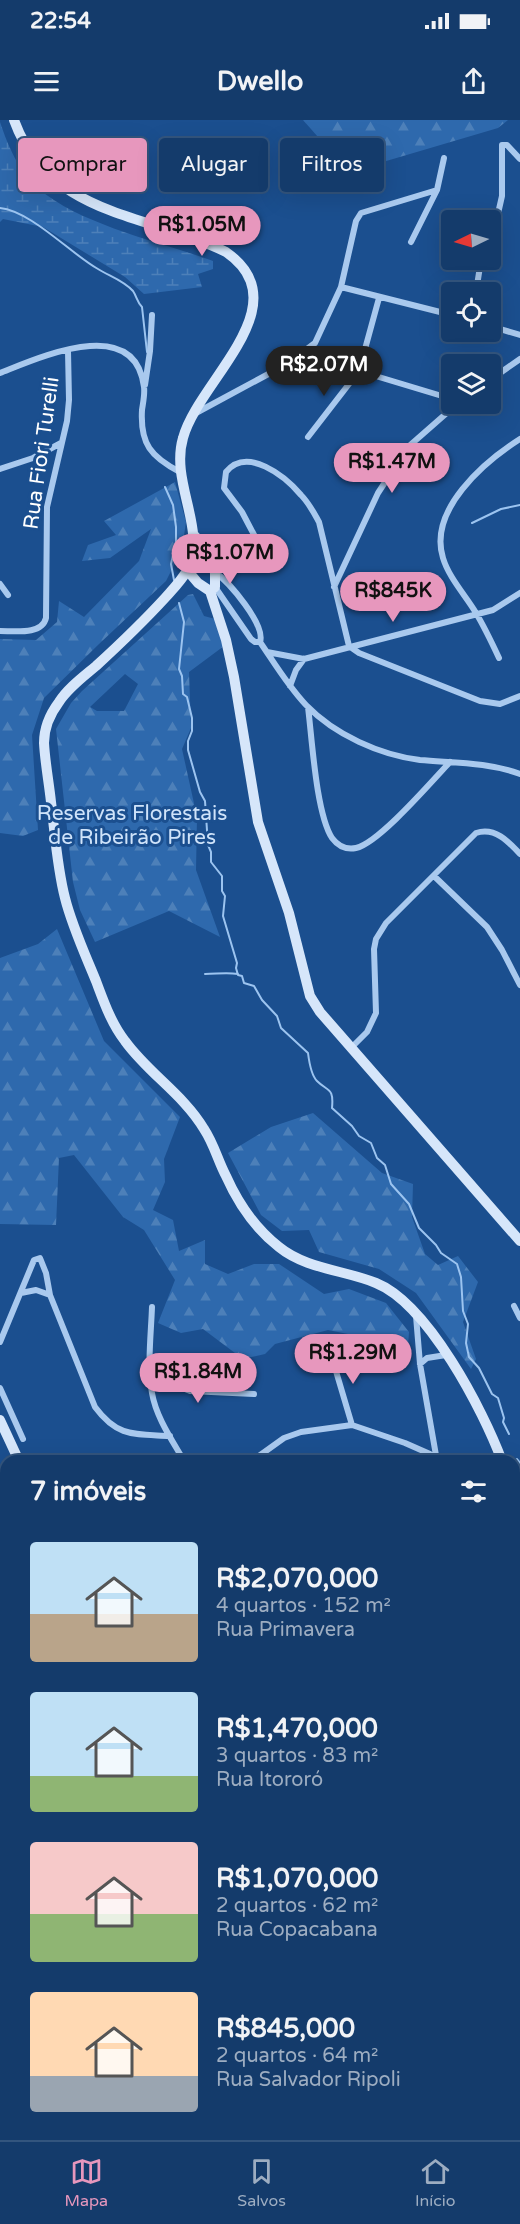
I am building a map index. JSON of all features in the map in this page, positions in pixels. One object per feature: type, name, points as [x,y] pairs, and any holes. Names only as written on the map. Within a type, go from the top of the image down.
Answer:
[{"type":"main road","points":[[15,120],[27,146],[41,168],[58,184],[73,194],[101,206],[215,247],[237,259],[248,273],[253,289],[254,306],[246,333],[193,414],[182,442],[180,472],[194,548],[188,569],[145,620],[62,697],[49,717],[44,742],[61,881],[70,918],[113,1023],[134,1053],[191,1111],[204,1128],[238,1199],[263,1233],[280,1249],[297,1259],[384,1287],[415,1311],[482,1413],[500,1455]]},
{"type":"main road","points":[[193,533],[213,569],[213,589],[234,677],[258,822],[290,913],[310,996],[320,1012],[520,1241]]},
{"type":"main road","points":[[188,569],[213,569]]},
{"type":"main road","points":[[188,569],[198,583],[213,589]]},
{"type":"main road","points":[[173,589],[198,583]]},
{"type":"main road","points":[[0,1420],[16,1455]]},
{"type":"main road","points":[[520,1756],[520,1769]]},
{"type":"street","points":[[498,210],[502,145],[507,145],[520,159]]},
{"type":"street","points":[[411,242],[437,190],[444,158]]},
{"type":"street","points":[[193,414],[287,364],[308,350],[320,335],[341,287],[356,221],[361,213],[437,190]]},
{"type":"street","points":[[341,287],[441,312]]},
{"type":"street","points":[[308,437],[359,371],[379,298]]},
{"type":"street","points":[[152,315],[142,412],[144,438],[154,454],[164,464],[180,472]]},
{"type":"street","points":[[501,329],[520,335]]},
{"type":"street","points":[[0,373],[48,355],[102,345],[123,350],[136,363],[144,388]]},
{"type":"street","name":"Rua Fiori Turelli","points":[[0,631],[38,629],[46,618],[47,507],[69,400],[68,351]]},
{"type":"street","points":[[501,372],[520,359]]},
{"type":"street","points":[[359,371],[441,396]]},
{"type":"street","points":[[334,588],[378,493],[408,447],[446,414]]},
{"type":"street","points":[[499,658],[477,614],[442,558],[441,528],[453,502],[472,478],[489,461],[520,439]]},
{"type":"street","points":[[0,469],[33,458],[61,443]]},
{"type":"street","points":[[262,550],[242,512],[224,488],[226,472],[237,463],[251,462],[273,471],[301,495],[319,522],[349,646],[369,657],[480,701],[500,704],[520,696]]},
{"type":"street","points":[[213,569],[240,596],[262,637],[260,642]]},
{"type":"street","points":[[0,584],[8,595]]},
{"type":"street","points":[[213,589],[251,639],[260,642],[290,686],[308,707],[338,730],[372,747],[397,756],[490,766],[520,774]]},
{"type":"street","points":[[267,652],[304,659],[494,610],[520,593]]},
{"type":"street","points":[[290,686],[292,676],[304,659]]},
{"type":"street","points":[[308,707],[326,824],[336,843],[344,848],[354,849],[374,839],[450,762]]},
{"type":"street","points":[[351,1048],[367,1032],[376,1013],[374,968],[376,939],[386,923],[476,833],[488,831],[500,835],[520,854]]},
{"type":"street","points":[[434,876],[491,932],[520,985]]},
{"type":"street","points":[[0,1342],[34,1260],[38,1258],[43,1263],[50,1295],[95,1407],[106,1422],[118,1430],[170,1436]]},
{"type":"street","points":[[21,1293],[36,1290],[50,1295]]},
{"type":"street","points":[[514,1306],[520,1318]]},
{"type":"street","points":[[152,1307],[150,1375],[155,1404],[181,1455]]},
{"type":"street","points":[[415,1311],[420,1364],[434,1455]]},
{"type":"street","points":[[330,1351],[352,1425]]},
{"type":"street","points":[[420,1364],[427,1358],[446,1355]]},
{"type":"street","points":[[150,1375],[190,1391],[254,1394]]},
{"type":"street","points":[[0,1388],[23,1439]]},
{"type":"street","points":[[260,1455],[284,1438],[302,1432],[352,1425],[432,1451]]},
{"type":"street","points":[[429,1455],[432,1451]]},
{"type":"green space","points":[[303,120],[508,120],[498,128],[384,162],[384,138],[319,138]]},
{"type":"green space","points":[[0,122],[18,163],[18,192],[43,192],[56,202],[99,223],[213,261],[213,269],[198,274],[202,287],[144,294],[125,277],[43,227],[3,219],[0,222]]},
{"type":"green space","name":"Reservas Florestais de Ribeirão Pires","points":[[175,482],[186,522],[182,549],[166,581],[44,698],[32,735],[38,830],[23,836],[0,833],[0,639],[36,640],[57,622],[59,601],[84,617],[139,561],[151,529],[110,558],[82,561],[88,545],[116,535],[104,521]]},
{"type":"green space","name":"Reservas Florestais de Ribeirão Pires","points":[[193,594],[204,616],[215,619],[224,646],[189,672],[191,728],[182,749],[197,817],[196,870],[220,937],[169,911],[95,942],[80,910],[73,882],[56,729],[71,703],[82,691],[188,595]],"holes":[[[125,674],[138,684],[124,711],[97,711],[90,707]]]},
{"type":"green space","points":[[57,929],[104,1041],[180,1117],[164,1159],[165,1182],[153,1210],[173,1220],[179,1251],[205,1240],[205,1264],[228,1274],[254,1264],[279,1264],[324,1294],[349,1289],[386,1303],[409,1332],[408,1346],[328,1330],[275,1344],[265,1354],[243,1359],[203,1329],[181,1333],[158,1323],[175,1280],[144,1230],[123,1217],[74,1155],[59,1158],[56,1225],[0,1224],[0,958],[38,944]]},
{"type":"green space","points":[[313,1113],[382,1173],[413,1184],[412,1217],[425,1254],[438,1265],[458,1256],[478,1282],[463,1322],[476,1359],[471,1369],[416,1293],[379,1269],[319,1252],[309,1230],[282,1231],[261,1215],[228,1153],[271,1127]]},
{"type":"waterway","points":[[0,208],[25,217],[87,262],[129,287],[142,307],[147,352]]},
{"type":"waterway","points":[[165,487],[173,505],[176,527],[176,542],[171,564],[174,580]]},
{"type":"waterway","points":[[472,523],[501,509],[520,505]]},
{"type":"waterway","points":[[179,603],[184,622],[179,669],[182,676],[183,694],[187,697],[192,718],[188,750],[200,792],[205,801],[211,862],[222,876],[222,891],[225,896],[223,916],[237,963],[238,975],[242,976],[244,983],[254,986],[262,1000],[277,1016],[281,1028],[308,1053],[315,1078],[331,1093],[332,1108],[352,1126],[359,1136],[371,1143],[377,1158],[385,1165],[391,1184],[409,1204],[419,1228],[441,1253],[457,1264],[461,1277],[463,1311],[468,1324],[466,1343],[469,1357],[479,1368],[492,1394],[498,1398],[503,1422],[509,1434]]},
{"type":"waterway","points":[[205,974],[238,974]]}]
